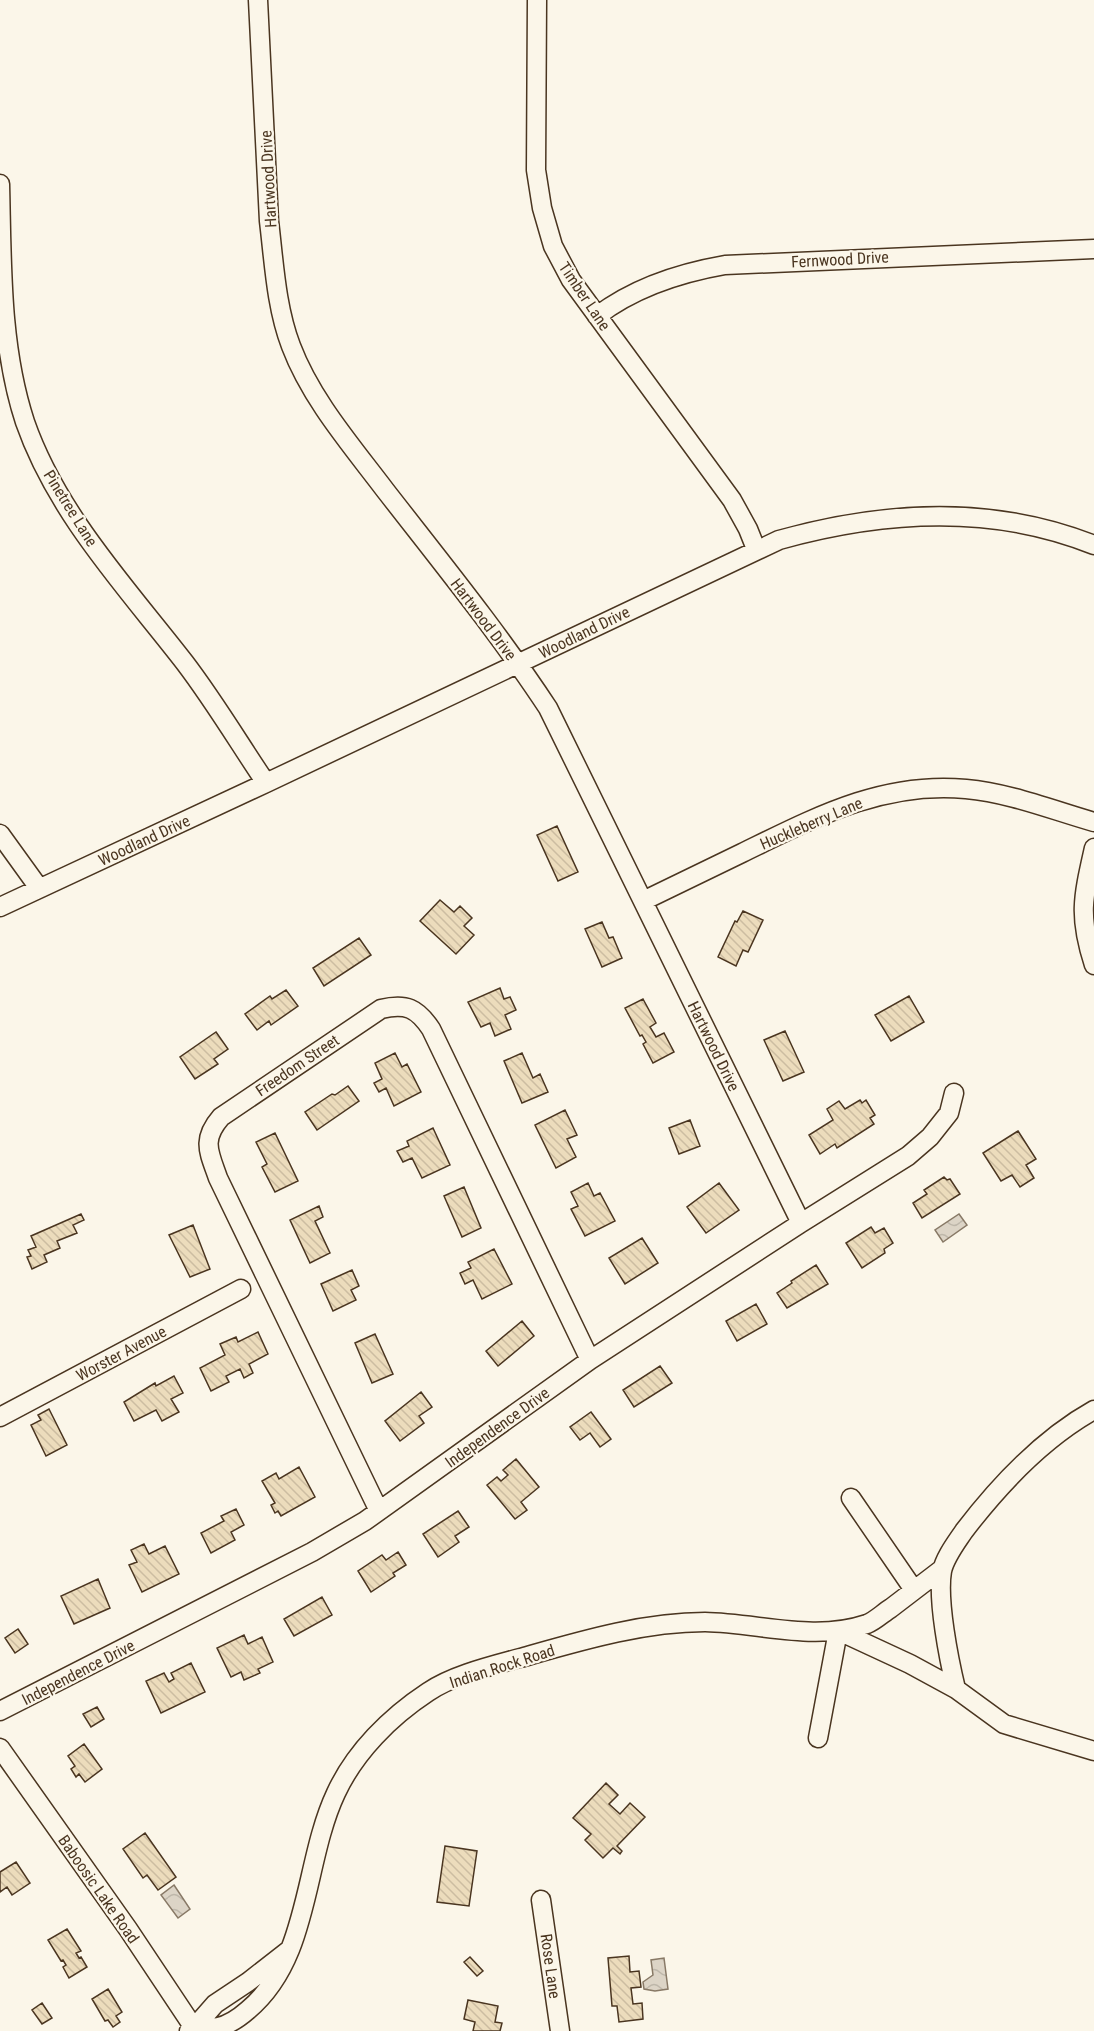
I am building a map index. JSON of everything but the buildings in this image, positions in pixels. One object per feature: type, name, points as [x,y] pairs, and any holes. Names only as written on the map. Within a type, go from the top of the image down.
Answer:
[{"type":"street","name":"Hartwood Drive","points":[[258,0],[269,221],[278,288],[291,345],[302,372],[334,421],[519,664],[548,708],[801,1223]]},
{"type":"street","name":"Timber Lane","points":[[537,0],[536,170],[542,208],[553,246],[571,280],[732,500],[756,549]]},
{"type":"street","name":"Pinetree Lane","points":[[0,184],[3,306],[7,344],[25,421],[39,457],[78,524],[187,666],[266,783]]},
{"type":"street","name":"Fernwood Drive","points":[[597,316],[617,300],[652,285],[688,272],[725,265],[1094,249]]},
{"type":"street","name":"Woodland Drive","points":[[0,907],[519,664],[756,549],[786,537],[834,527],[903,518],[953,516],[993,518],[1032,525],[1094,545]]},
{"type":"street","name":"Huckleberry Lane","points":[[643,901],[802,823],[846,805],[879,795],[922,789],[965,789],[993,792],[1094,822]]},
{"type":"street","points":[[0,834],[39,888]]},
{"type":"street","points":[[1094,848],[1084,890],[1082,915],[1086,942],[1094,965]]},
{"type":"street","name":"Freedom Street","points":[[380,1511],[218,1178],[207,1140],[212,1127],[221,1117],[381,1009],[394,1006],[409,1008],[422,1016],[432,1029],[590,1360]]},
{"type":"street","name":"Independence Drive","points":[[0,1712],[312,1552],[380,1511],[590,1360],[908,1156],[930,1137],[949,1113],[954,1093]]},
{"type":"street","name":"Worster Avenue","points":[[0,1417],[241,1289]]},
{"type":"street","name":"Indian Rock Road","points":[[193,2030],[218,2027],[232,2022],[248,2011],[266,1992],[280,1972],[289,1950],[335,1794],[373,1739],[400,1713],[430,1690],[471,1673],[568,1644],[656,1627],[705,1622],[794,1631],[839,1631],[870,1623],[942,1569],[960,1538],[1016,1470],[1047,1442],[1094,1410]]},
{"type":"street","points":[[851,1498],[914,1590]]},
{"type":"street","points":[[942,1569],[941,1590],[956,1689]]},
{"type":"street","points":[[818,1738],[839,1631]]},
{"type":"street","name":"Indian Rock Road","points":[[839,1631],[910,1664],[956,1689],[1004,1724],[1094,1751]]},
{"type":"street","name":"Baboosic Lake Road","points":[[0,1748],[128,1929],[193,2030]]},
{"type":"street","name":"Rose Lane","points":[[541,1900],[560,2031]]},
{"type":"street","points":[[193,2030],[215,2004],[289,1950]]},
{"type":"water","points":[[959,1214],[967,1225],[943,1242],[935,1230]]},
{"type":"water","points":[[174,1885],[190,1909],[178,1918],[161,1895]]},
{"type":"water","points":[[664,1958],[668,1989],[655,1991],[644,1989],[643,1982],[653,1975],[651,1960]]}]
